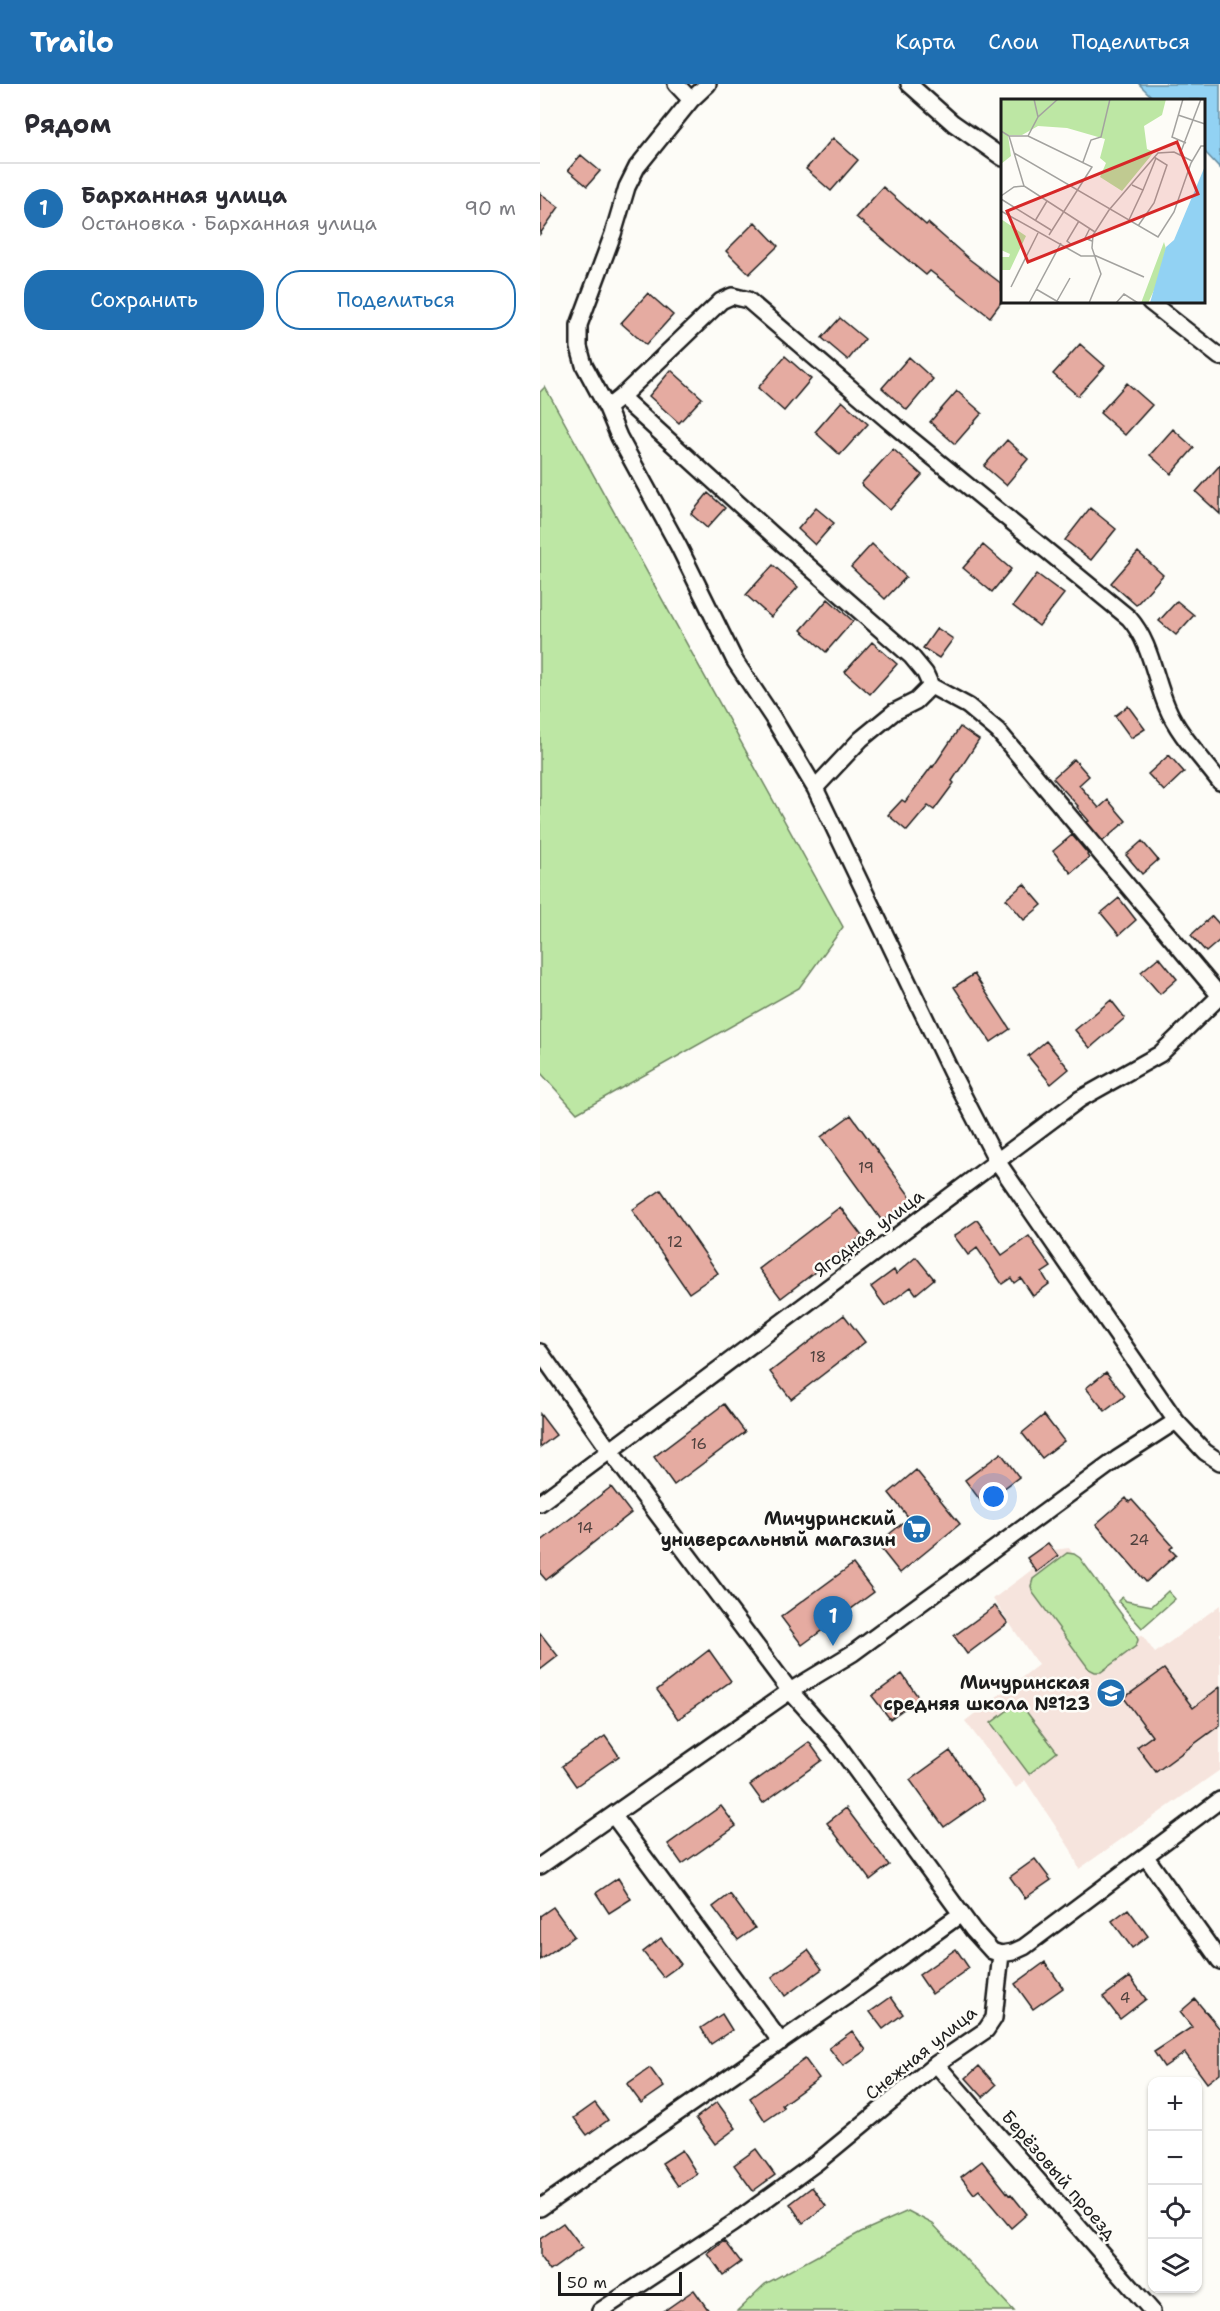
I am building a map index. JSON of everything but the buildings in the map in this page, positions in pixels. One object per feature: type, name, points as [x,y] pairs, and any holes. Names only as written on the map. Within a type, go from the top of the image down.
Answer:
[{"type":"street","points":[[676,84],[691,100]]},
{"type":"street","points":[[708,84],[691,100],[637,167],[627,187],[613,234],[579,325],[579,347],[584,365],[607,408],[619,437],[679,547],[735,661],[815,788],[951,1072],[997,1161],[1176,1421],[1205,1452],[1220,1462]]},
{"type":"street","points":[[909,84],[953,123],[1001,157]]},
{"type":"street","points":[[607,408],[721,301],[732,296],[748,300],[890,422],[1129,618],[1139,629],[1145,643],[1167,708],[1220,782]]},
{"type":"street","points":[[1151,303],[1220,357]]},
{"type":"street","points":[[621,397],[911,656],[925,673],[931,686],[968,706],[998,731],[1220,996]]},
{"type":"street","points":[[815,788],[861,739],[894,712],[916,701],[931,686]]},
{"type":"street","name":"Ягодная улица","points":[[540,1503],[1080,1099],[1160,1054],[1220,996]]},
{"type":"street","points":[[540,1352],[610,1451],[790,1691],[834,1740],[961,1914],[992,1950],[1001,1954],[1024,1947],[1220,1800]]},
{"type":"street","points":[[540,1866],[790,1691],[853,1653],[1117,1459],[1176,1421]]},
{"type":"street","points":[[613,1815],[782,2042]]},
{"type":"street","points":[[1146,1857],[1220,1961]]},
{"type":"street","points":[[540,2208],[782,2042],[961,1914]]},
{"type":"street","name":"Снежная улица","points":[[600,2311],[732,2224],[807,2169],[936,2064],[986,2030],[994,2018],[1001,1954]]},
{"type":"street","name":"Берёзовый проезд","points":[[936,2064],[1152,2311]]},
{"type":"shaded area","name":"Мичуринская средняя школа №123","points":[[1069,1548],[1080,1558],[1137,1636],[1142,1635],[1155,1653],[1220,1605],[1220,1770],[1079,1869],[1071,1850],[1025,1780],[1016,1788],[965,1721],[1038,1665],[993,1599],[1034,1568],[1038,1572],[1058,1557],[1053,1550]]},
{"type":"green space","points":[[545,387],[843,927],[799,988],[577,1113],[540,1072],[540,392]]},
{"type":"green space","points":[[1067,1553],[1080,1558],[1136,1634],[1138,1640],[1136,1646],[1101,1672],[1089,1669],[1033,1593],[1031,1586],[1033,1579]]},
{"type":"green space","points":[[1168,1591],[1175,1599],[1142,1628],[1118,1601],[1122,1597],[1126,1601],[1152,1606]]},
{"type":"green space","points":[[1019,1702],[1057,1752],[1029,1774],[991,1723]]},
{"type":"green space","points":[[908,2211],[933,2224],[1014,2311],[737,2311],[765,2284],[861,2232]]},
{"type":"water","points":[[1139,84],[1220,84],[1220,168],[1205,152],[1205,99],[1154,99]]},
{"type":"place","name":"Мичуринский универсальный магазин","points":[[917,1529]]},
{"type":"place","name":"Барханная улица","points":[[833,1646]]},
{"type":"place","name":"Мичуринская средняя школа №123","points":[[1111,1693]]}]
